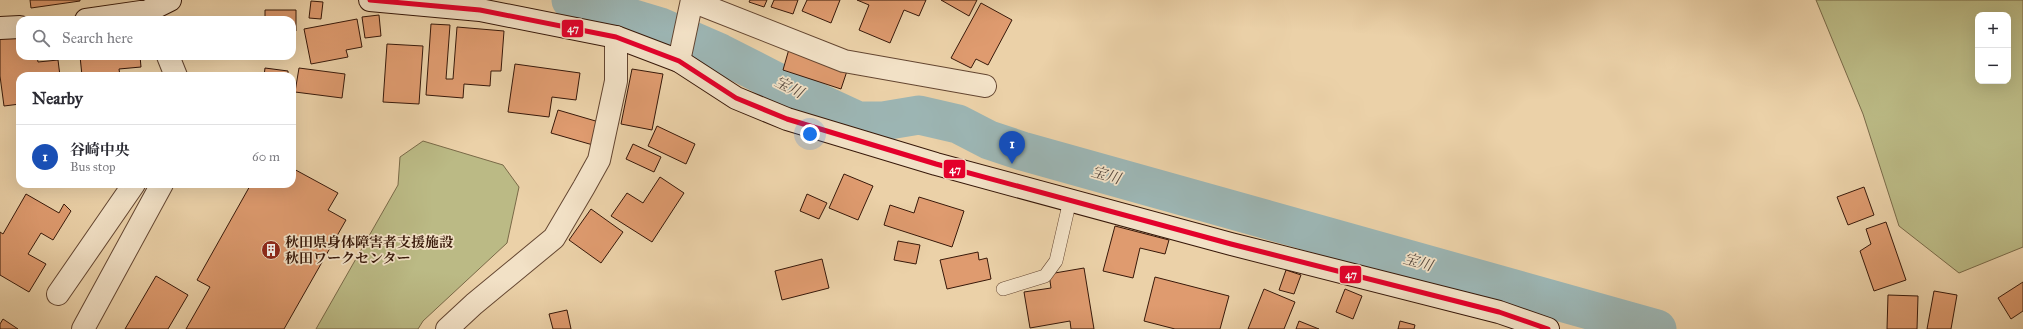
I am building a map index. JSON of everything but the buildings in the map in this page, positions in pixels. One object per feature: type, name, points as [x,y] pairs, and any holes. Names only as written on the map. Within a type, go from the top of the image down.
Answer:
[{"type":"street","points":[[150,16],[170,0]]},
{"type":"street","points":[[370,0],[480,10],[616,37],[679,55],[736,98],[787,119],[936,164],[1310,265],[1499,312],[1548,329]]},
{"type":"street","points":[[679,55],[690,6],[844,61],[985,86]]},
{"type":"street","points":[[0,28],[16,27]]},
{"type":"street","points":[[447,329],[474,304],[554,238],[584,187],[599,160],[616,81],[616,37]]},
{"type":"street","points":[[170,60],[174,72]]},
{"type":"street","points":[[58,294],[131,188]]},
{"type":"street","points":[[83,329],[160,188]]},
{"type":"lane","points":[[1003,289],[1045,276],[1056,261],[1070,200]]},
{"type":"shaded area","points":[[1816,0],[2023,0],[2023,247],[1959,273],[1899,226],[1863,114]]},
{"type":"shaded area","points":[[423,141],[503,165],[519,187],[507,243],[423,321],[418,329],[316,329],[398,185],[400,157]]},
{"type":"waterway","name":"宝川","points":[[571,0],[660,27],[720,53],[804,96],[858,121],[883,121],[919,115],[958,124],[989,140],[1022,151],[1657,329]]},
{"type":"transit line","name":"47","points":[[370,0],[480,10],[616,37],[679,61],[736,98],[787,119],[936,164],[1231,244],[1499,312],[1548,329]]},
{"type":"place","name":"谷崎中央","points":[[1012,164]]},
{"type":"place","name":"秋田県身体障害者支援施設 秋田ワークセンター","points":[[271,250]]}]
